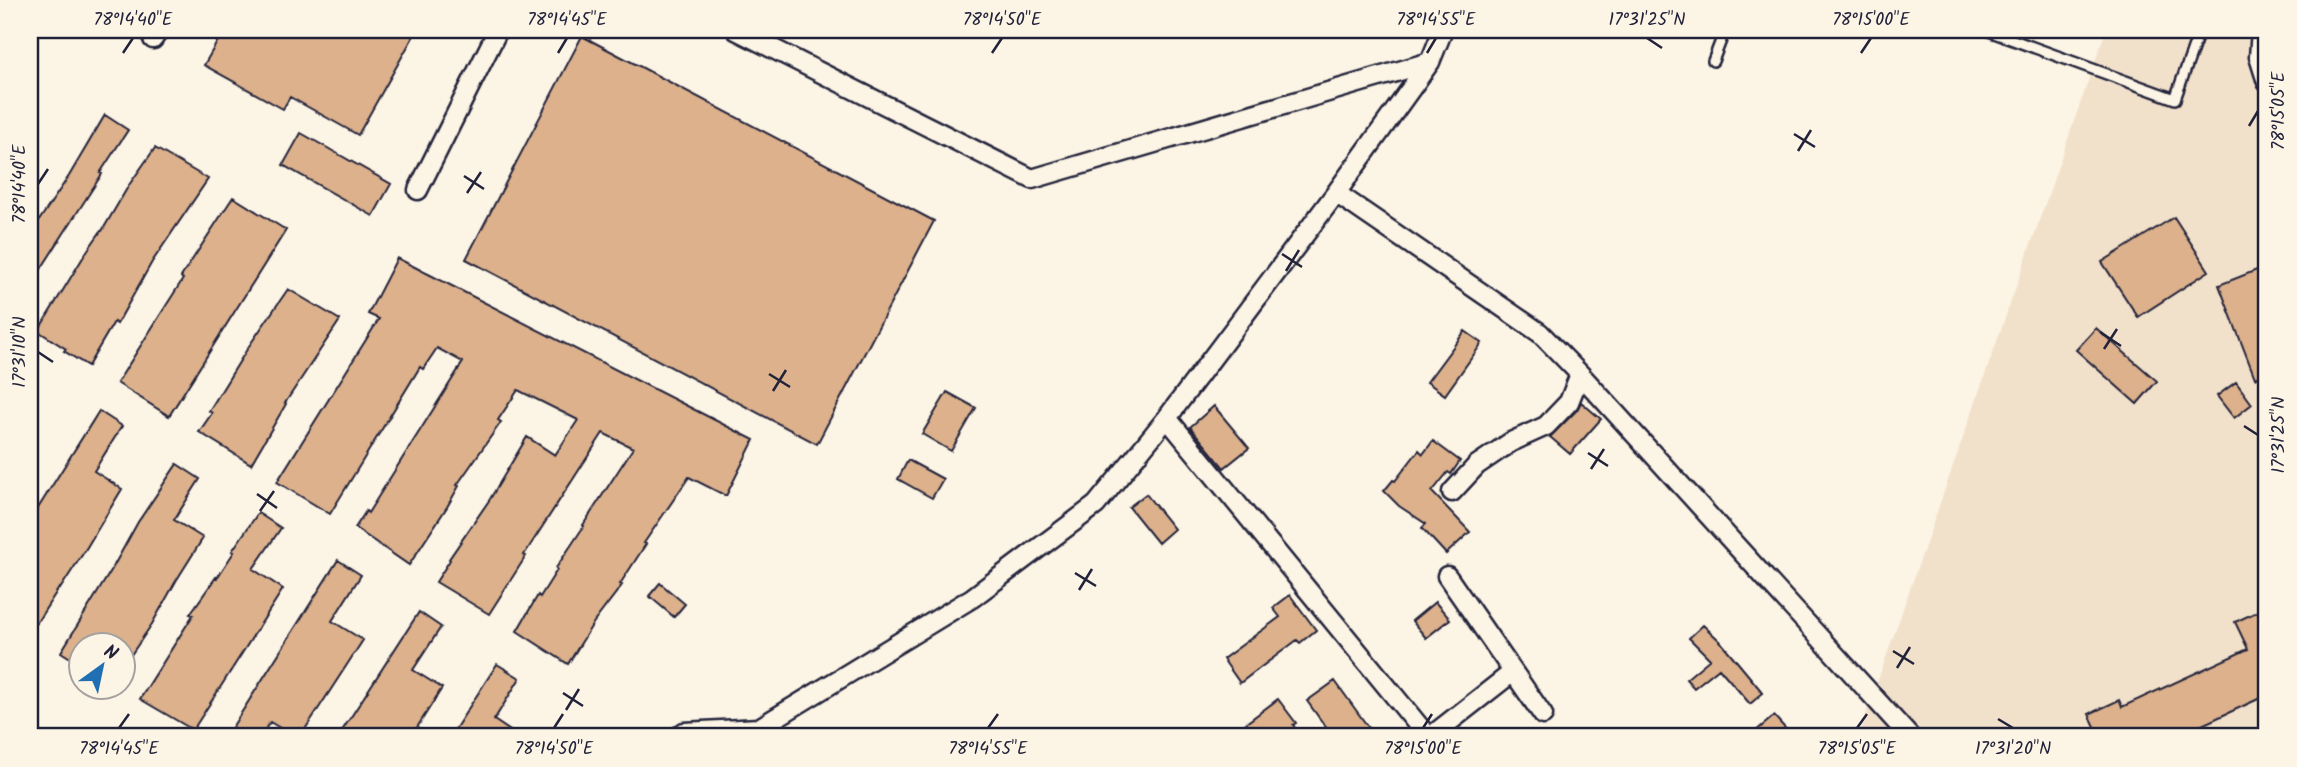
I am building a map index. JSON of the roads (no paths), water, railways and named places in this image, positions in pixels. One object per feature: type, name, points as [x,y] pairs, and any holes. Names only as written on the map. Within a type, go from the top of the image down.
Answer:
[{"type":"street","points":[[418,190],[498,30]]},
{"type":"street","points":[[736,30],[1032,179],[1430,62]]},
{"type":"street","points":[[678,737],[684,732],[756,733],[972,598],[1096,505],[1167,418],[1336,193],[1430,62],[1443,30]]},
{"type":"street","points":[[2261,30],[2259,57],[2267,82]]},
{"type":"street","points":[[1336,193],[1540,334],[1580,374],[1910,737]]},
{"type":"street","points":[[1452,492],[1477,465],[1511,442],[1546,426],[1569,402],[1580,374]]},
{"type":"street","points":[[1167,418],[1429,737],[1513,672]]},
{"type":"street","points":[[1447,576],[1543,715]]},
{"type":"lane","points":[[1713,61],[1725,30]]},
{"type":"lane","points":[[1986,30],[2175,99],[2199,33],[2193,30]]}]
